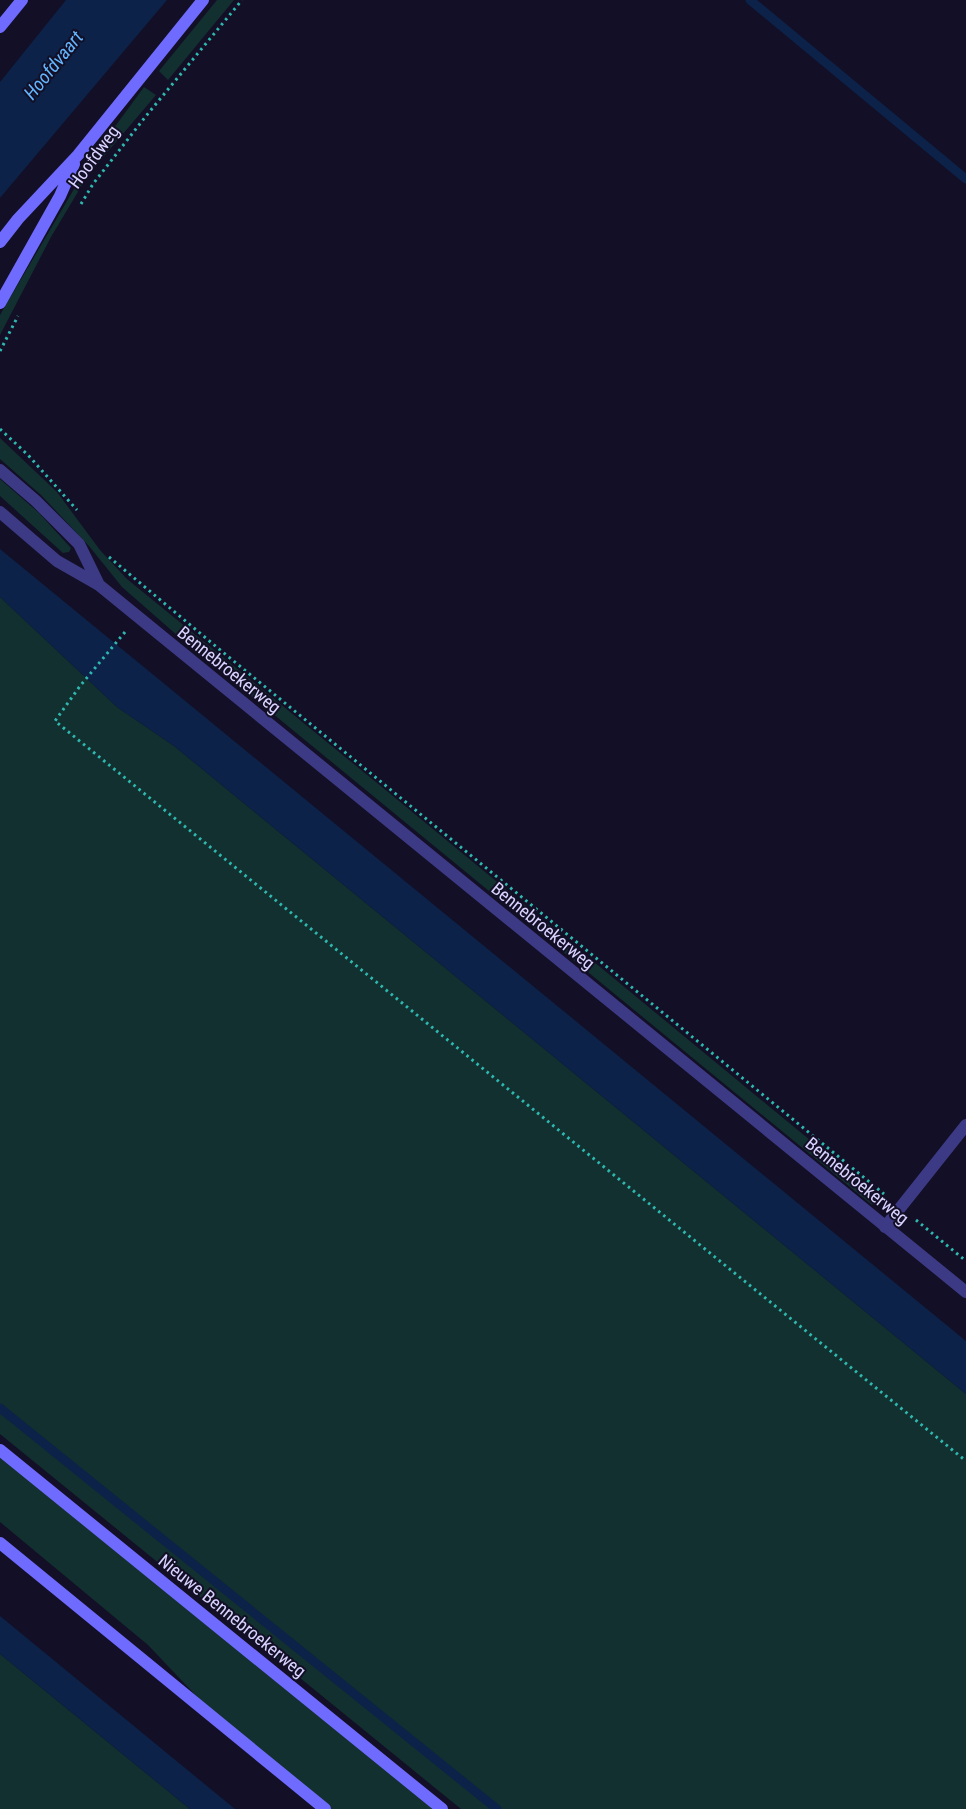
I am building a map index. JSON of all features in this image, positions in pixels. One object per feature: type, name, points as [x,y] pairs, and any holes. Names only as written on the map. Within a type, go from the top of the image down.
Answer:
[{"type":"main road","points":[[0,25],[22,0]]},
{"type":"main road","name":"Hoofdweg","points":[[0,242],[18,218],[78,154],[203,0]]},
{"type":"main road","name":"Hoofdweg","points":[[0,303],[60,196],[78,154]]},
{"type":"main road","name":"Nieuwe Bennebroekerweg","points":[[0,1450],[442,1809]]},
{"type":"main road","points":[[0,1543],[325,1809]]},
{"type":"street","name":"Bennebroekerweg","points":[[0,470],[36,501],[79,544],[99,585]]},
{"type":"street","name":"Bennebroekerweg","points":[[0,512],[57,561],[99,585],[966,1292]]},
{"type":"street","points":[[885,1226],[966,1125]]},
{"type":"path","name":"Hoofdweg","points":[[78,209],[93,184],[146,116],[242,0]]},
{"type":"path","points":[[0,351],[21,310]]},
{"type":"path","name":"Bennebroekerweg","points":[[158,599],[966,1261]]},
{"type":"path","points":[[120,638],[80,686],[55,721],[966,1462]]},
{"type":"green space","points":[[217,0],[234,0],[168,80],[159,71]]},
{"type":"green space","points":[[144,87],[156,95],[88,175],[51,237],[0,335],[0,315],[94,155]]},
{"type":"green space","points":[[0,438],[57,492],[100,550],[127,579],[879,1197],[872,1205],[178,636],[122,587],[89,546],[41,495],[0,459]]},
{"type":"green space","points":[[0,479],[39,513],[71,548],[69,552],[63,553],[0,496]]},
{"type":"green space","points":[[0,597],[117,707],[174,746],[966,1394],[966,1809],[461,1809],[0,1434]]},
{"type":"green space","points":[[0,1456],[440,1809],[329,1809],[221,1722],[148,1645],[0,1522]]},
{"type":"green space","points":[[0,1654],[190,1809],[0,1809]]},
{"type":"water","name":"Hoofdvaart","points":[[66,0],[167,0],[0,198],[0,82]]},
{"type":"water","points":[[0,549],[966,1341],[966,1394],[174,746],[117,707],[0,597]]},
{"type":"water","points":[[0,1616],[235,1809],[190,1809],[0,1654]]},
{"type":"waterway","points":[[750,0],[966,179]]},
{"type":"waterway","points":[[0,1408],[497,1809]]}]
